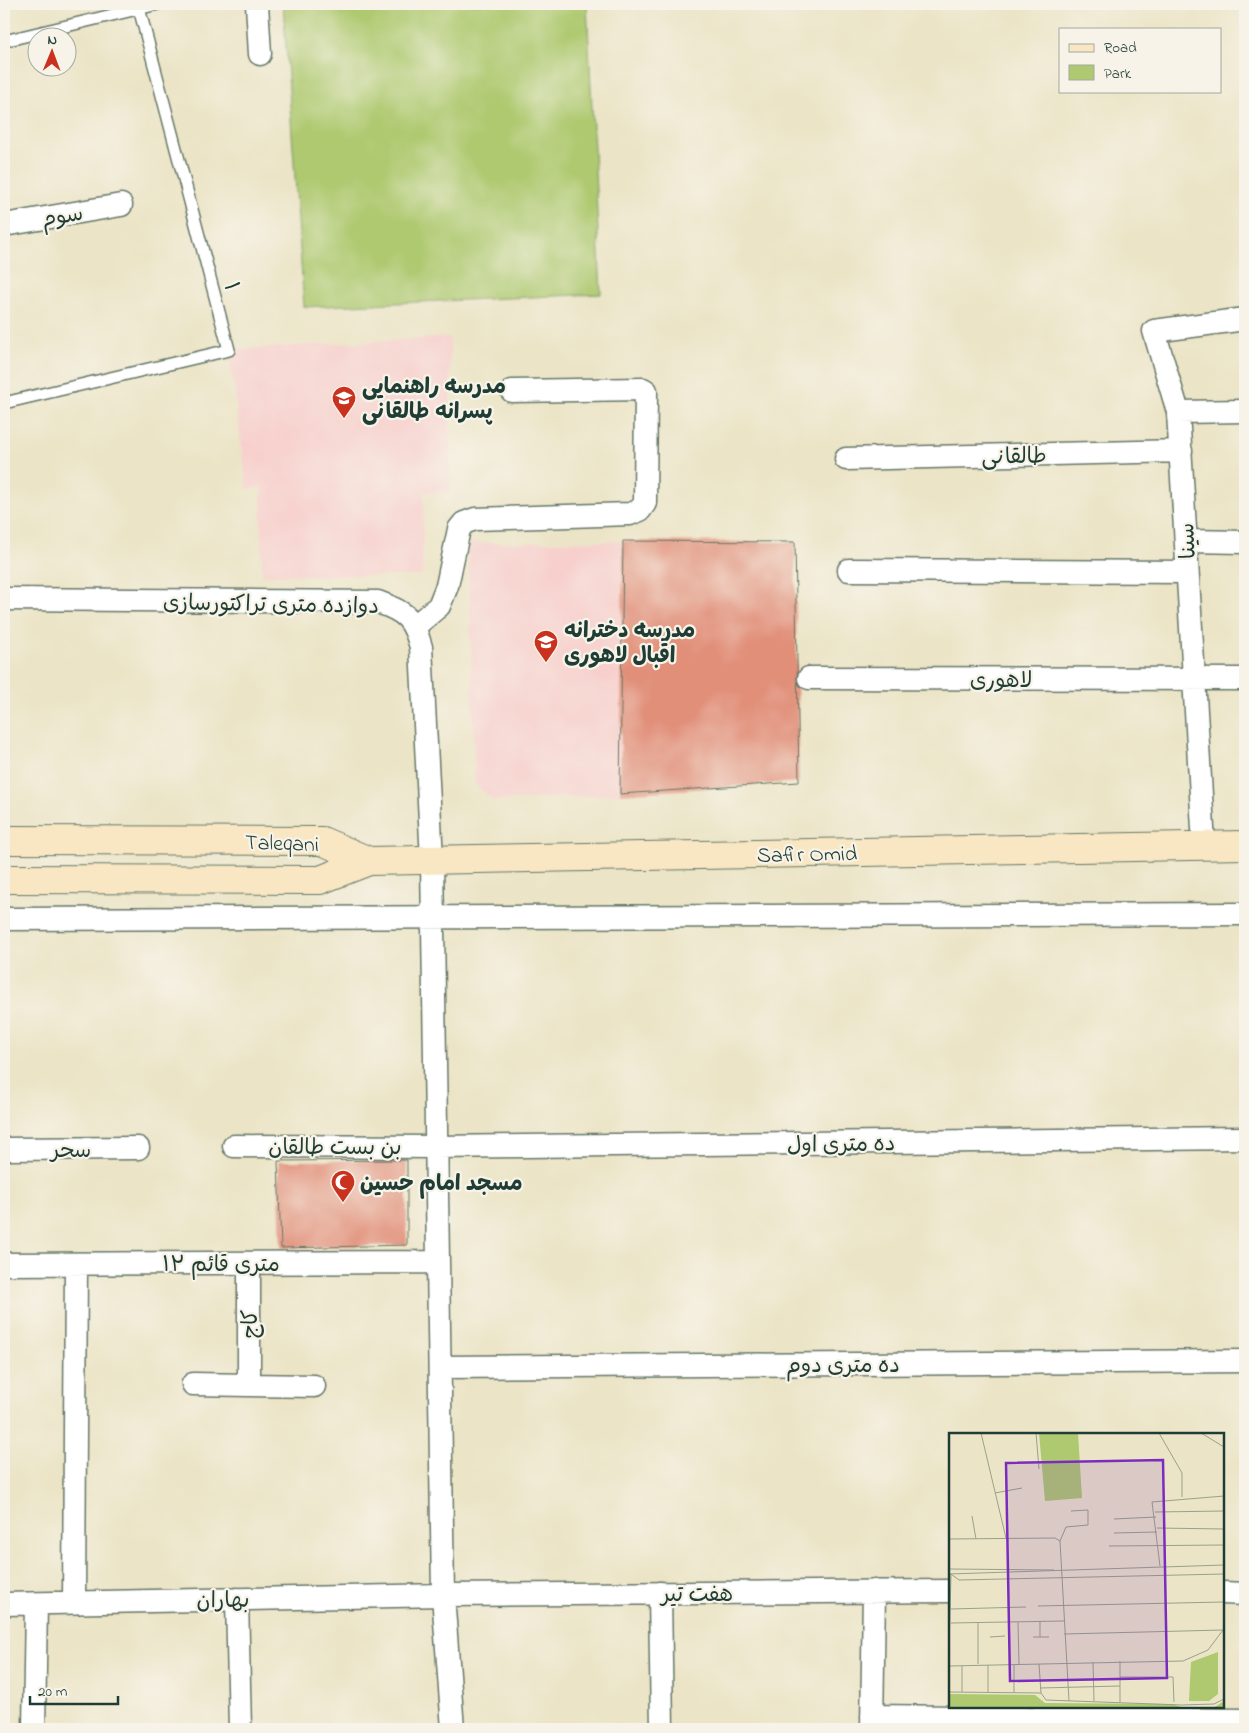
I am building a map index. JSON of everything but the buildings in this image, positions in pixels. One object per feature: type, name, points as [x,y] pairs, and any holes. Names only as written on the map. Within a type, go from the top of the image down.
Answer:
[{"type":"main road","name":"Taleqani","points":[[4,840],[322,841],[369,861]]},
{"type":"main road","name":"Safir Omid","points":[[369,861],[1245,845]]},
{"type":"main road","name":"Taleqani","points":[[4,879],[320,880],[369,861]]},
{"type":"street","points":[[257,4],[260,54]]},
{"type":"street","name":"سوم","points":[[4,225],[121,205]]},
{"type":"street","name":"سینا","points":[[1204,845],[1178,412],[1154,331],[1245,319]]},
{"type":"street","points":[[453,1729],[443,1595],[432,860],[421,647],[415,626],[438,606],[447,586],[459,529],[464,523],[475,519],[630,514],[640,510],[645,504],[646,391],[643,389],[512,391]]},
{"type":"street","points":[[1178,412],[1245,411]]},
{"type":"street","name":"طالقانی","points":[[846,458],[1181,451]]},
{"type":"street","points":[[1186,540],[1245,542]]},
{"type":"street","points":[[849,570],[1187,572]]},
{"type":"street","name":"دوازده متری تراکتورسازی","points":[[4,599],[378,602],[401,611],[415,626]]},
{"type":"street","name":"لاهوری","points":[[808,678],[1245,679]]},
{"type":"street","points":[[4,919],[1245,914]]},
{"type":"street","name":"ده متری اول","points":[[436,1147],[1245,1138]]},
{"type":"street","name":"بن بست طالقان","points":[[234,1146],[436,1147]]},
{"type":"street","name":"سحر","points":[[4,1149],[138,1148]]},
{"type":"street","name":"۱۲ متری قائم","points":[[4,1264],[437,1262]]},
{"type":"street","name":"کاج","points":[[249,1263],[249,1385]]},
{"type":"street","points":[[74,1602],[76,1264]]},
{"type":"street","name":"ده متری دوم","points":[[440,1367],[1245,1361]]},
{"type":"street","points":[[193,1384],[314,1386]]},
{"type":"street","points":[[874,1591],[872,1723],[1245,1720]]},
{"type":"street","name":"هفت تیر","points":[[443,1595],[949,1591]]},
{"type":"street","points":[[660,1593],[662,1729]]},
{"type":"street","points":[[1224,1594],[1245,1594]]},
{"type":"street","name":"بهاران","points":[[4,1604],[443,1595]]},
{"type":"street","points":[[237,1599],[240,1729]]},
{"type":"street","points":[[34,1729],[36,1604]]},
{"type":"lane","points":[[4,41],[158,4]]},
{"type":"lane","name":"‍۱","points":[[4,403],[229,350],[139,8]]},
{"type":"shaded area","name":"مدرسه راهنمایی پسرانه طالقانی","points":[[450,337],[450,492],[424,493],[422,576],[262,575],[261,487],[247,489],[229,350]]},
{"type":"shaded area","name":"مدرسه دخترانه اقبال لاهوری","points":[[623,541],[620,794],[494,801],[475,784],[468,543]]},
{"type":"green space","points":[[283,4],[587,4],[601,294],[304,307]]},
{"type":"place","name":"مدرسه راهنمایی پسرانه طالقانی","points":[[344,419]]},
{"type":"place","name":"مدرسه دخترانه اقبال لاهوری","points":[[546,663]]},
{"type":"place","name":"مسجد امام حسین","points":[[343,1203]]}]
